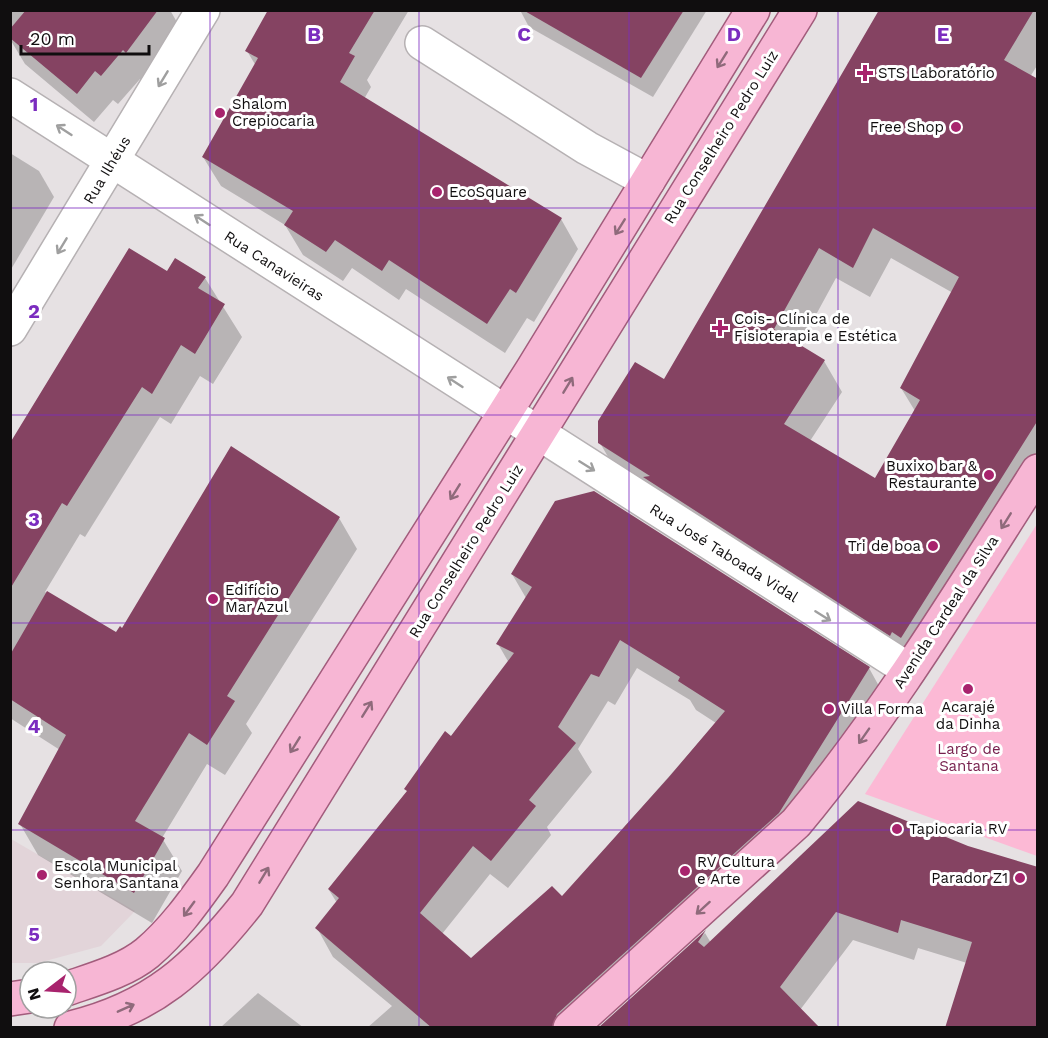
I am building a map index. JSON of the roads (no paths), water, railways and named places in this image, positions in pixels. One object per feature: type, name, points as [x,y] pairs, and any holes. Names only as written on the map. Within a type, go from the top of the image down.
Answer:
[{"type":"main road","points":[[78,985],[110,973],[146,954],[182,918],[213,875],[504,413],[753,10]]},
{"type":"main road","name":"Rua Conselheiro Pedro Luiz","points":[[71,1028],[127,1009],[170,985],[210,950],[247,904],[800,10]]},
{"type":"main road","name":"Avenida Cardeal da Silva","points":[[570,1028],[796,824],[848,759],[909,670],[1038,471]]},
{"type":"street","name":"Rua Ilhéus","points":[[10,329],[203,10]]},
{"type":"street","points":[[422,43],[588,148],[648,181]]},
{"type":"street","name":"Rua Canavieiras","points":[[10,95],[538,435]]},
{"type":"street","name":"Rua José Taboada Vidal","points":[[538,435],[909,670]]},
{"type":"place","name":"STS Laboratório","points":[[865,73]]},
{"type":"place","name":"Shalom Crepiocaria","points":[[220,113]]},
{"type":"place","name":"Free Shop","points":[[956,127]]},
{"type":"place","name":"EcoSquare","points":[[437,192]]},
{"type":"place","name":"Cois- Clínica de Fisioterapia e Estética","points":[[720,328]]},
{"type":"place","name":"Buxixo bar & Restaurante","points":[[989,475]]},
{"type":"place","name":"Tri de boa","points":[[933,546]]},
{"type":"place","name":"Edifício Mar Azul","points":[[213,599]]},
{"type":"place","name":"Acarajé da Dinha","points":[[968,689]]},
{"type":"place","name":"Villa Forma","points":[[829,709]]},
{"type":"place","name":"Tapiocaria RV","points":[[897,829]]},
{"type":"place","name":"RV Cultura e Arte","points":[[685,871]]},
{"type":"place","name":"Escola Municipal Senhora Santana","points":[[42,875]]},
{"type":"place","name":"Parador Z1","points":[[1020,878]]},
{"type":"park label","name":"Largo de Santana","points":[[969,758]]}]
